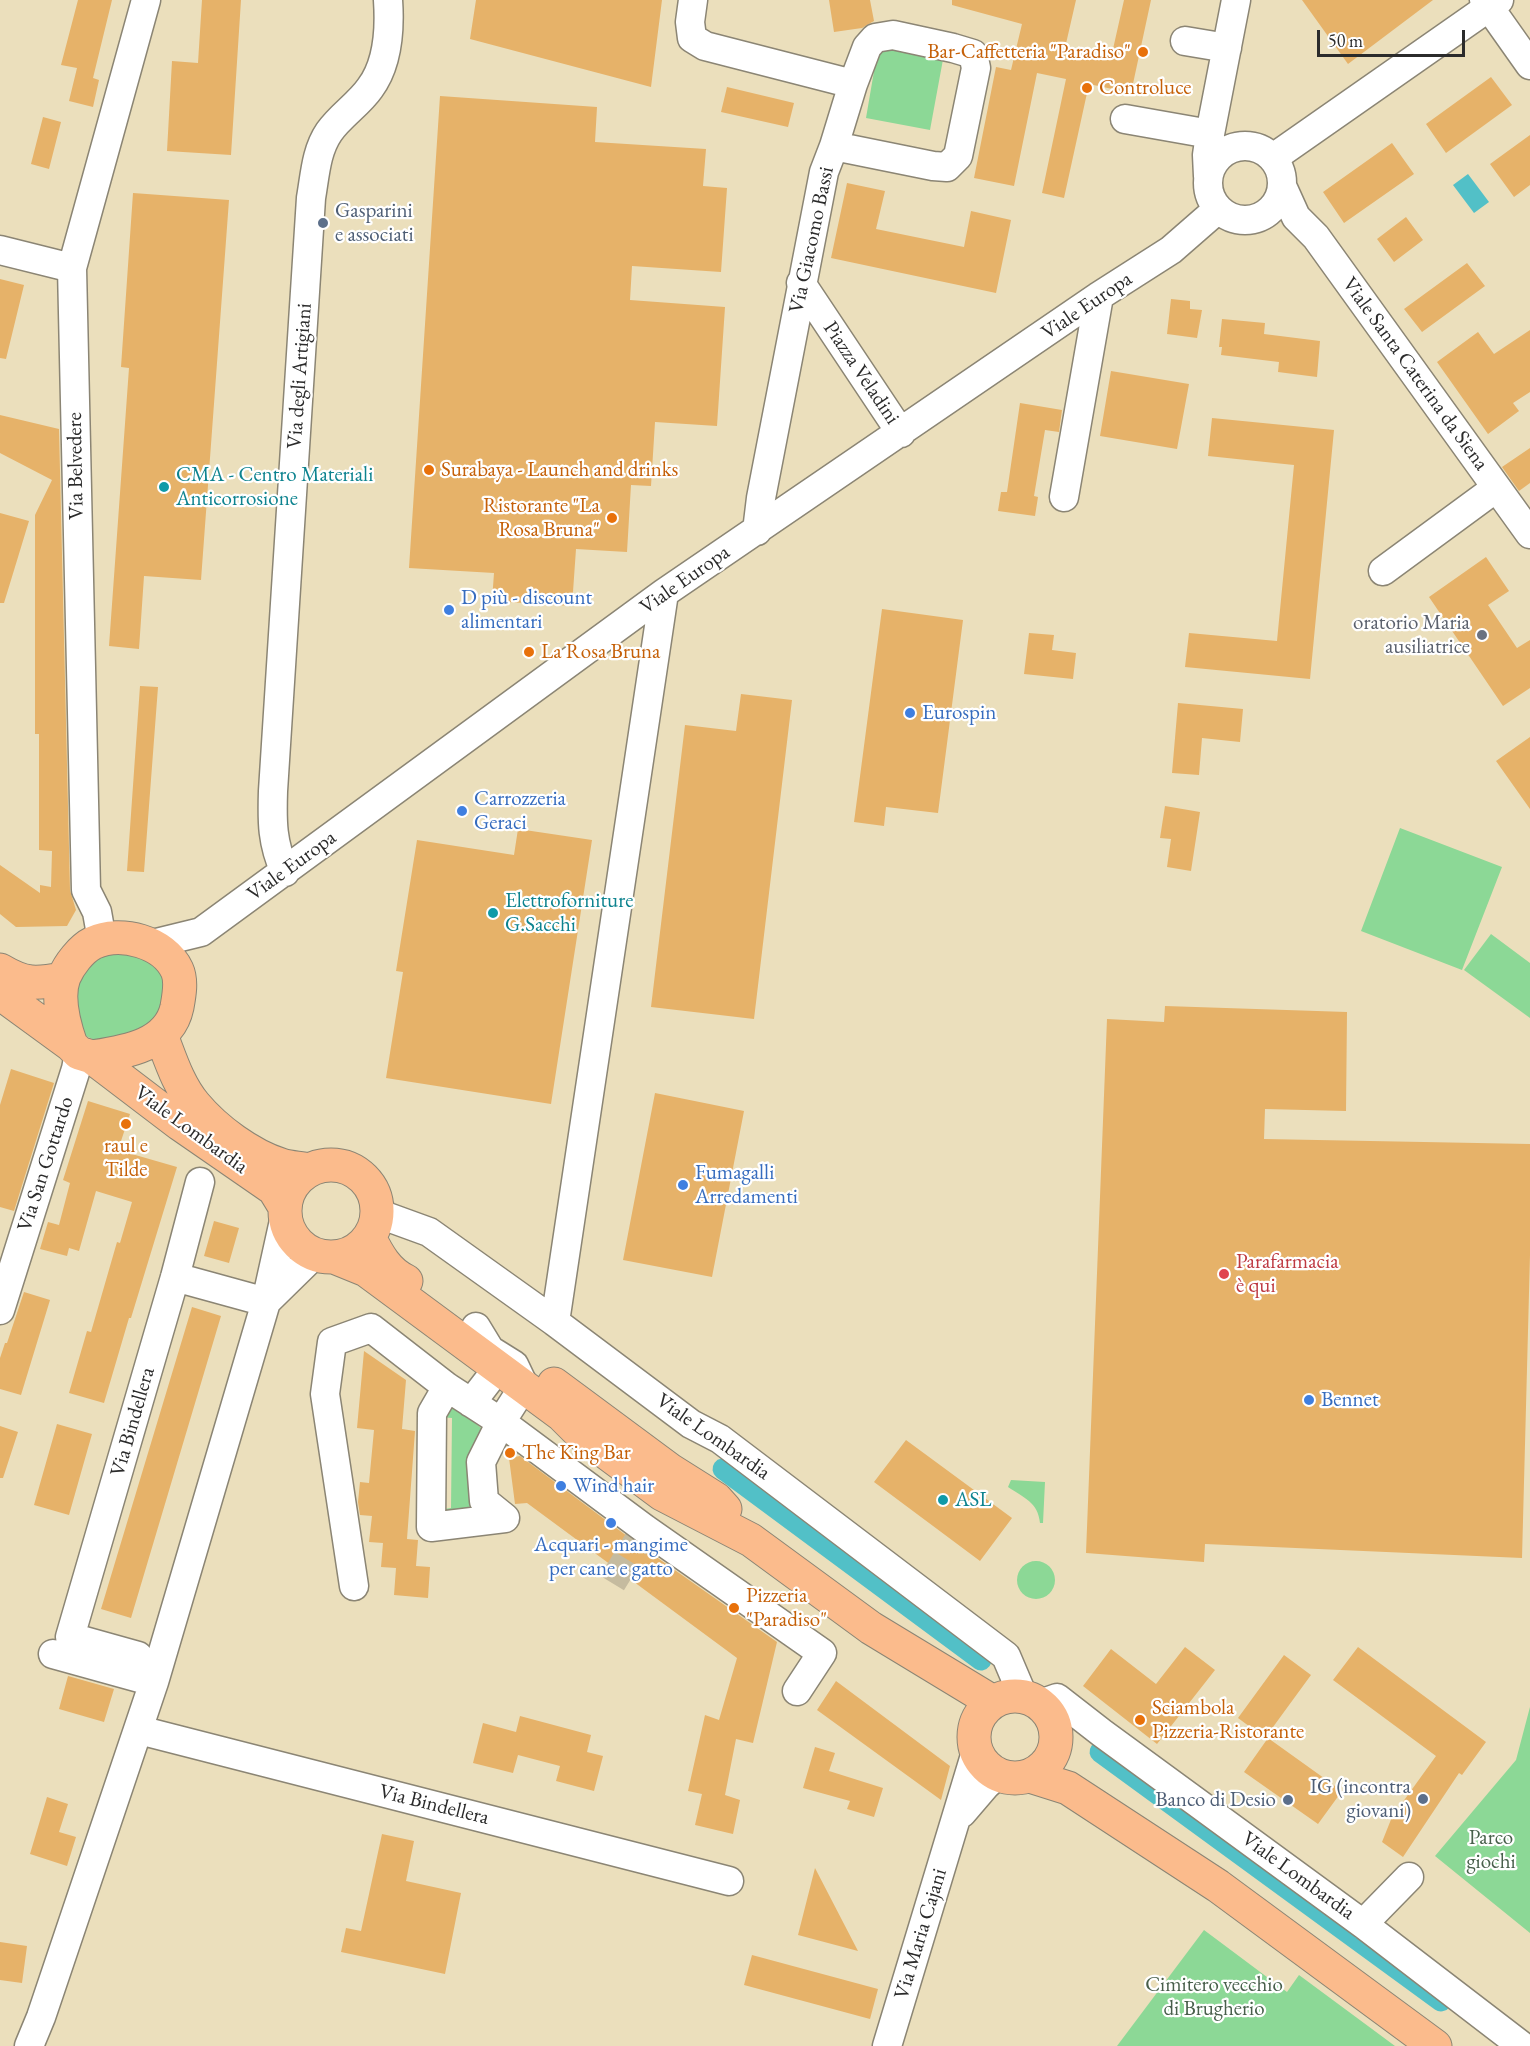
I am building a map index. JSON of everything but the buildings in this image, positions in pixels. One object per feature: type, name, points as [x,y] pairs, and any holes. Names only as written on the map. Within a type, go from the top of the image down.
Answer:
[{"type":"main road","points":[[126,938],[152,944],[169,958],[178,972],[179,992],[175,1013],[161,1035],[141,1047],[80,1052],[65,1028],[61,1003],[63,979],[71,963],[92,944],[102,940],[126,938]]},
{"type":"main road","points":[[0,970],[17,980],[40,983],[63,979]]},
{"type":"main road","name":"Viale Lombardia","points":[[0,993],[180,1124],[274,1189],[285,1212]]},
{"type":"main road","name":"Viale Lombardia","points":[[161,1035],[174,1070],[194,1104],[222,1130],[255,1153],[282,1165],[309,1170]]},
{"type":"main road","points":[[326,1164],[344,1166],[360,1174],[372,1188],[373,1221],[354,1251],[324,1256],[301,1246],[290,1232],[285,1212],[289,1192],[297,1180],[309,1170],[326,1164]]},
{"type":"main road","name":"Viale Lombardia","points":[[373,1221],[378,1257],[397,1276],[417,1286],[476,1327],[670,1470],[716,1498],[752,1540]]},
{"type":"main road","name":"Viale Lombardia","points":[[324,1256],[366,1270],[562,1415],[580,1433],[662,1494],[752,1540],[1001,1725]]},
{"type":"main road","points":[[1049,1713],[1055,1725],[1057,1737],[1055,1749],[1046,1766],[1030,1776],[1014,1779],[1001,1725],[1049,1713]]},
{"type":"main road","points":[[1055,1749],[1218,1886]]},
{"type":"main road","points":[[1030,1776],[1068,1788],[1218,1886],[1435,2046]]},
{"type":"street","name":"Via Belvedere","points":[[102,940],[97,912],[86,890],[72,268],[147,0]]},
{"type":"street","points":[[693,0],[690,22],[692,38],[705,46],[853,84],[867,47],[874,38],[893,35],[973,54],[976,68],[958,156],[947,167],[834,146]]},
{"type":"street","points":[[1236,0],[1207,155],[1209,194],[1218,209],[1231,218],[1239,220],[1296,217]]},
{"type":"street","points":[[1273,158],[1491,2],[1530,65]]},
{"type":"street","name":"Via degli Artigiani","points":[[285,872],[277,853],[272,829],[273,791],[312,198],[320,149],[330,131],[370,88],[378,74],[386,53],[389,3]]},
{"type":"street","points":[[1185,40],[1227,48]]},
{"type":"street","name":"Via Giacomo Bassi","points":[[757,531],[761,498],[801,283],[824,172],[853,84]]},
{"type":"street","points":[[1216,106],[1227,131],[1240,146]]},
{"type":"street","points":[[1125,118],[1210,134]]},
{"type":"street","points":[[1208,176],[1216,159],[1231,148],[1240,146],[1258,148],[1273,158],[1281,176],[1282,186],[1276,203],[1270,210],[1255,219]]},
{"type":"street","name":"Viale Santa Caterina da Siena","points":[[1282,186],[1296,217],[1316,237],[1530,534]]},
{"type":"street","name":"Viale Europa","points":[[152,944],[201,932],[664,593],[1171,250],[1218,209]]},
{"type":"street","points":[[0,250],[72,268]]},
{"type":"street","name":"Piazza Veladini","points":[[801,283],[901,433]]},
{"type":"street","points":[[1064,497],[1100,296]]},
{"type":"street","points":[[1383,571],[1496,488]]},
{"type":"street","points":[[555,1322],[664,593]]},
{"type":"street","name":"Via San Gottardo","points":[[0,1310],[80,1052]]},
{"type":"street","name":"Via Bindellera","points":[[138,1656],[70,1637],[175,1277],[200,1182]]},
{"type":"street","points":[[29,2046],[154,1682],[266,1302],[285,1212]]},
{"type":"street","name":"Viale Lombardia","points":[[373,1221],[385,1216],[429,1232],[555,1322],[691,1424],[720,1438],[1006,1656],[1001,1725],[1057,1698],[1363,1924],[1522,2046]]},
{"type":"street","points":[[266,1302],[324,1256]]},
{"type":"street","points":[[175,1277],[266,1302]]},
{"type":"street","name":"Viale Lombardia","points":[[476,1327],[490,1350],[514,1365],[511,1377]]},
{"type":"street","points":[[354,1586],[325,1394],[332,1342],[371,1328],[447,1387],[501,1422],[645,1529],[822,1653],[797,1691]]},
{"type":"street","points":[[471,1403],[511,1377]]},
{"type":"street","points":[[447,1387],[432,1413],[431,1527],[505,1518],[484,1501],[481,1462],[501,1422],[511,1377]]},
{"type":"street","points":[[53,1654],[154,1682]]},
{"type":"street","name":"Via Maria Cajani","points":[[887,2046],[955,1822],[1001,1725]]},
{"type":"street","name":"Via Bindellera","points":[[139,1730],[729,1881]]},
{"type":"street","points":[[1363,1924],[1409,1877]]},
{"type":"green space","points":[[879,42],[944,54],[930,130],[866,118]]},
{"type":"green space","points":[[1400,828],[1502,867],[1462,970],[1361,931]]},
{"type":"green space","points":[[1491,934],[1530,963],[1530,1018],[1464,970]]},
{"type":"green space","points":[[106,952],[146,956],[165,976],[165,988],[164,1005],[157,1018],[134,1034],[106,1041],[93,1039],[83,1033],[77,1022],[77,993],[82,973]]},
{"type":"green space","points":[[456,1408],[485,1431],[474,1514],[437,1510],[451,1508],[452,1418],[439,1417],[446,1410]]},
{"type":"green space","points":[[1011,1480],[1045,1482],[1043,1523],[1040,1523],[1033,1505],[1008,1487]]},
{"type":"green space","points":[[1036,1561],[1049,1567],[1055,1580],[1049,1593],[1036,1599],[1023,1593],[1017,1580],[1023,1567]]},
{"type":"green space","name":"Parco giochi","points":[[1530,1707],[1530,1933],[1435,1856],[1516,1760]]},
{"type":"green space","name":"Cimitero vecchio di Brugherio","points":[[1204,1930],[1287,1992],[1299,1975],[1395,2046],[1117,2046]]},
{"type":"water","points":[[1468,174],[1489,202],[1474,213],[1453,185]]},
{"type":"waterway","points":[[723,1469],[981,1660]]},
{"type":"waterway","points":[[1100,1752],[1441,2001]]},
{"type":"tunnel","points":[[612,1583],[645,1529]]},
{"type":"place","name":"Bar-Caffetteria \"Paradiso\"","points":[[1143,52]]},
{"type":"place","name":"Controluce","points":[[1087,88]]},
{"type":"place","name":"Gasparini e associati","points":[[323,223]]},
{"type":"place","name":"Surabaya - Launch and drinks","points":[[429,470]]},
{"type":"place","name":"CMA - Centro Materiali Anticorrosione","points":[[164,487]]},
{"type":"place","name":"Ristorante \"La Rosa Bruna\"","points":[[612,518]]},
{"type":"place","name":"D più - discount alimentari","points":[[449,610]]},
{"type":"place","name":"oratorio Maria ausiliatrice","points":[[1482,635]]},
{"type":"place","name":"La Rosa Bruna","points":[[529,652]]},
{"type":"place","name":"Eurospin","points":[[910,713]]},
{"type":"place","name":"Carrozzeria Geraci","points":[[462,811]]},
{"type":"place","name":"Elettroforniture G.Sacchi","points":[[493,913]]},
{"type":"place","name":"raul e Tilde","points":[[126,1124]]},
{"type":"place","name":"Fumagalli Arredamenti","points":[[683,1185]]},
{"type":"place","name":"Parafarmacia è qui","points":[[1224,1274]]},
{"type":"place","name":"Bennet","points":[[1309,1400]]},
{"type":"place","name":"The King Bar","points":[[510,1453]]},
{"type":"place","name":"Wind hair","points":[[561,1486]]},
{"type":"place","name":"ASL","points":[[943,1500]]},
{"type":"place","name":"Acquari - mangime per cane e gatto","points":[[611,1523]]},
{"type":"place","name":"Pizzeria \"Paradiso\"","points":[[734,1608]]},
{"type":"place","name":"Sciambola Pizzeria-Ristorante","points":[[1140,1720]]},
{"type":"place","name":"IG (incontra giovani)","points":[[1423,1799]]},
{"type":"place","name":"Banco di Desio","points":[[1288,1800]]}]
